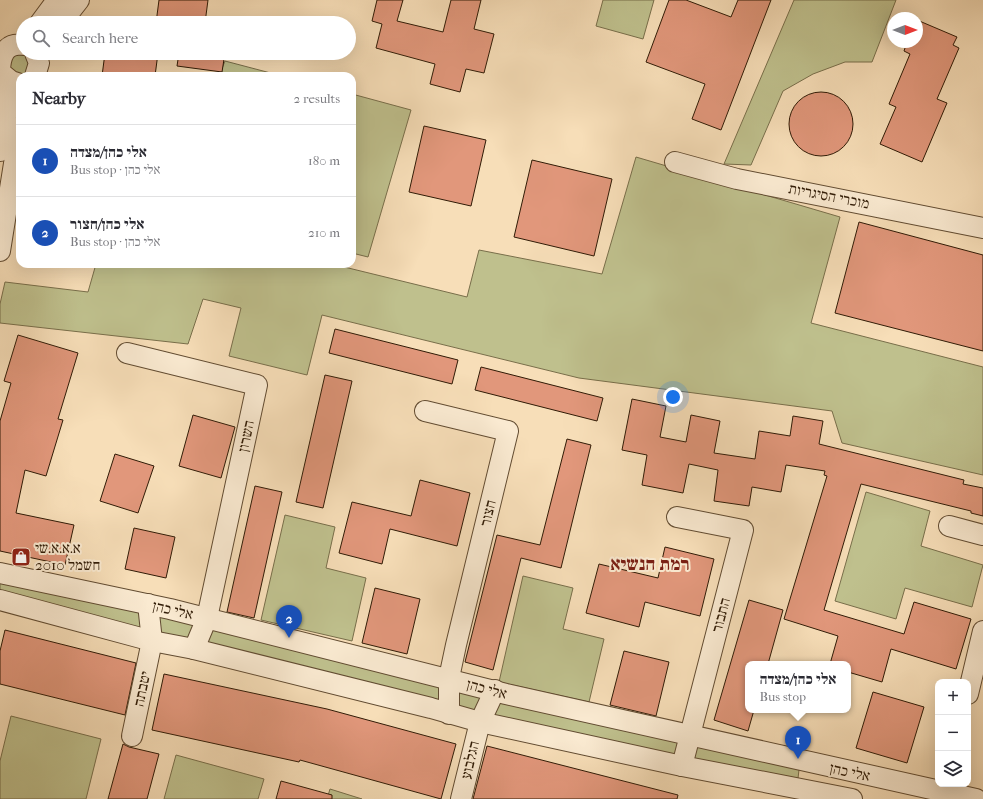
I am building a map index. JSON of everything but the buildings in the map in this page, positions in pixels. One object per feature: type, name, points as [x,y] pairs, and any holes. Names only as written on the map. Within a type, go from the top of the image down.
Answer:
[{"type":"street","points":[[45,16],[57,0]]},
{"type":"street","points":[[66,16],[79,0]]},
{"type":"street","points":[[0,151],[8,104],[19,60]]},
{"type":"street","points":[[0,251],[16,151]]},
{"type":"street","name":"מוכרי הסיגריות","points":[[675,162],[737,179],[983,228]]},
{"type":"street","name":"השרון","points":[[127,353],[257,385],[207,618],[194,650]]},
{"type":"street","name":"חצור","points":[[425,411],[508,431],[440,711]]},
{"type":"street","name":"התבור","points":[[677,516],[743,530],[682,766]]},
{"type":"street","points":[[949,526],[983,535]]},
{"type":"street","name":"אלי כהן","points":[[0,573],[170,609],[486,688],[800,761],[976,799]]},
{"type":"street","name":"אלי כהן","points":[[0,600],[152,641],[194,650],[480,722],[682,766],[796,793],[852,799]]},
{"type":"street","name":"יטבתה","points":[[148,604],[152,641]]},
{"type":"street","name":"יטבתה","points":[[132,736],[152,641],[170,609]]},
{"type":"street","name":"השרון","points":[[207,618],[214,655]]},
{"type":"street","points":[[971,682],[983,632]]},
{"type":"street","name":"הגלבוע","points":[[461,799],[480,722],[486,688]]},
{"type":"street","points":[[796,793],[800,761]]},
{"type":"green space","points":[[603,0],[654,0],[643,39],[596,26]]},
{"type":"green space","points":[[794,0],[896,0],[891,12],[887,12],[887,23],[872,62],[845,62],[813,74],[783,91],[751,165],[724,164]]},
{"type":"green space","points":[[16,54],[16,60],[30,60],[28,72],[16,72],[16,78],[5,61]]},
{"type":"green space","points":[[225,61],[267,72],[221,72]]},
{"type":"green space","points":[[356,95],[411,110],[368,257],[356,254]]},
{"type":"green space","points":[[636,157],[840,217],[811,323],[983,367],[983,475],[842,443],[832,411],[579,378],[322,315],[307,375],[229,356],[241,308],[203,299],[188,344],[0,323],[0,304],[5,282],[88,292],[95,268],[348,268],[467,297],[479,250],[602,274]]},
{"type":"green space","points":[[866,492],[930,511],[921,546],[983,565],[972,607],[905,588],[896,619],[835,601]]},
{"type":"green space","points":[[285,515],[335,527],[326,568],[366,578],[352,641],[261,620]]},
{"type":"green space","points":[[0,573],[800,761],[797,787],[0,600]]},
{"type":"green space","points":[[523,576],[573,588],[563,629],[604,639],[589,702],[499,682]]},
{"type":"green space","points":[[11,716],[101,739],[86,799],[0,799],[0,761]]},
{"type":"green space","points":[[176,755],[264,779],[258,799],[164,799]]},
{"type":"green space","points":[[330,789],[362,799],[327,799]]},
{"type":"place","name":"א.א.א.שי חשמל 2010","points":[[21,557]]},
{"type":"place","name":"אלי כהן/חצור","points":[[289,638]]},
{"type":"place","name":"אלי כהן/מצדה","points":[[798,759]]},
{"type":"district","name":"רמת הנשיא","points":[[650,563]]}]
